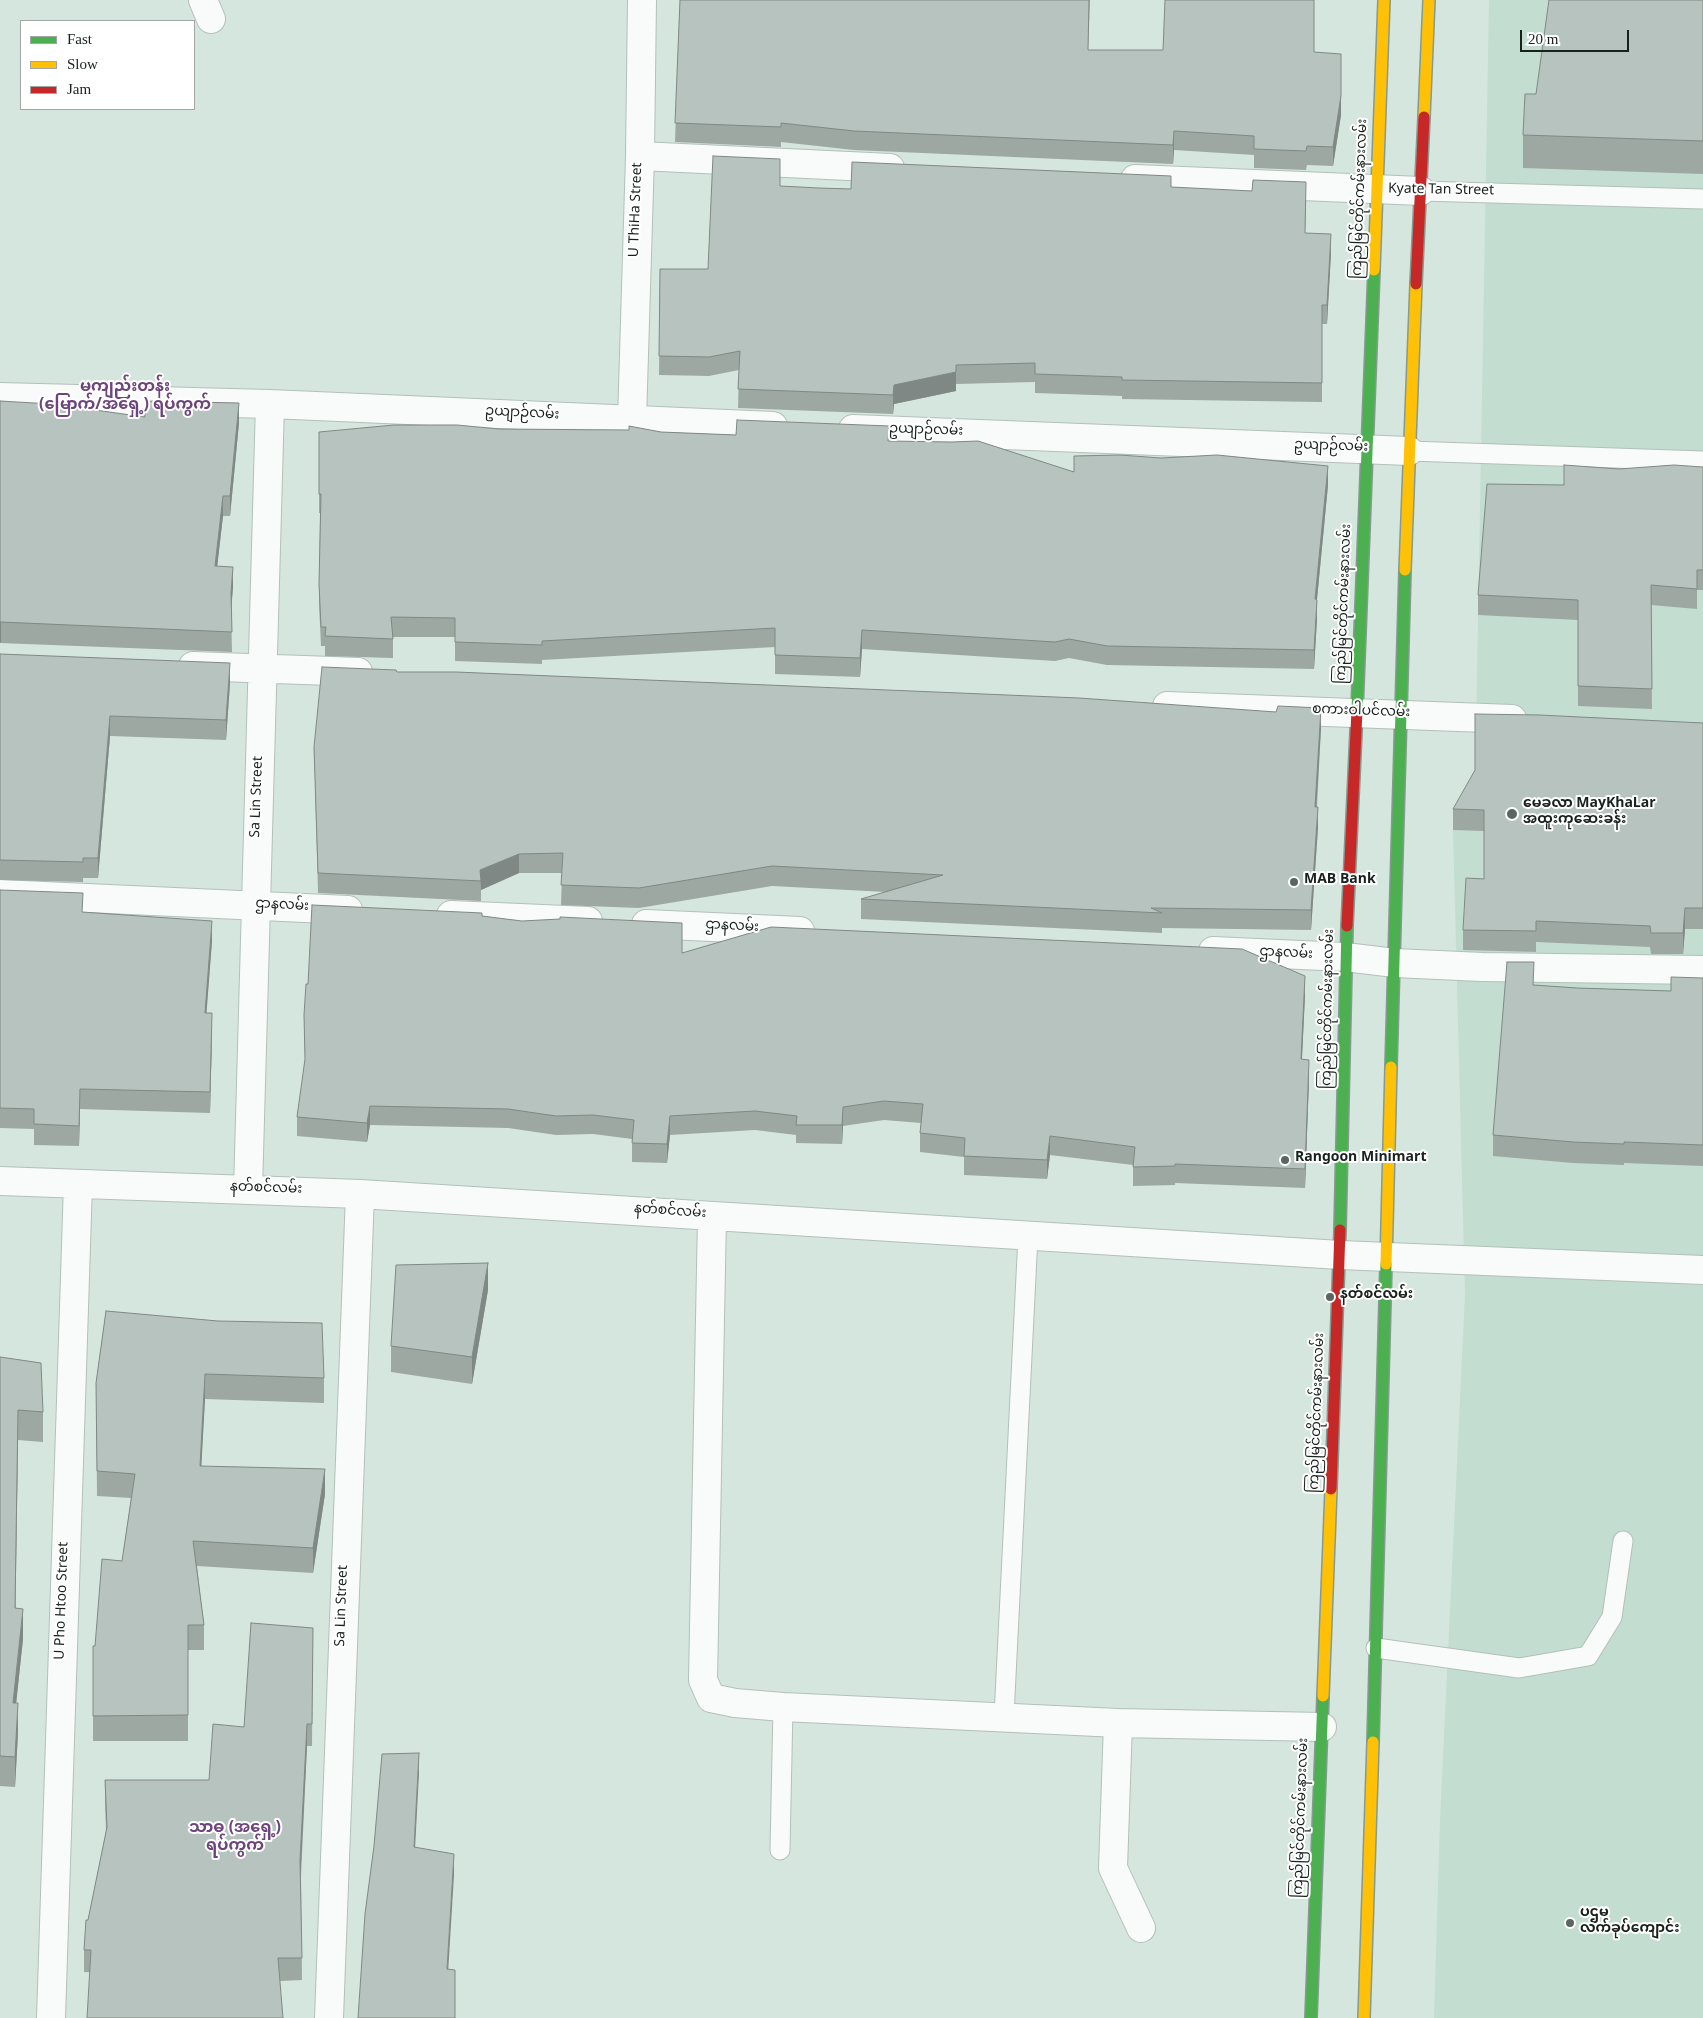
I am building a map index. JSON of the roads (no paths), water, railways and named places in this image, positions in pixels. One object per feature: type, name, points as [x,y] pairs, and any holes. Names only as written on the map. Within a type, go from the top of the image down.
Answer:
[{"type":"main road","name":"ကြည်မြင်တိုင်ကမ်းနားလမ်း","points":[[1311,2018],[1340,1256],[1345,957],[1357,713],[1384,0]]},
{"type":"main road","points":[[1364,2018],[1376,1648],[1400,715],[1409,451],[1429,0]]},
{"type":"street","name":"U ThiHa Street","points":[[632,420],[640,156],[642,0]]},
{"type":"street","points":[[640,156],[919,169]]},
{"type":"street","name":"Kyate Tan Street","points":[[1108,178],[1421,192]]},
{"type":"street","name":"ဥယျာဉ်လမ်း","points":[[0,397],[270,404],[801,427]]},
{"type":"street","name":"Sa Lin Street","points":[[248,1190],[270,404]]},
{"type":"street","name":"ဥယျာဉ်လမ်း","points":[[831,428],[1409,451]]},
{"type":"street","points":[[165,665],[382,673]]},
{"type":"street","name":"စကားဝါပင်လမ်း","points":[[1138,704],[1537,720]]},
{"type":"street","name":"ဌာနလမ်း","points":[[0,894],[374,911]]},
{"type":"street","name":"ဌာနလမ်း","points":[[424,913],[820,932]]},
{"type":"street","name":"ဌာနလမ်း","points":[[1187,950],[1345,957],[1394,963],[1482,967],[1703,970]]},
{"type":"street","name":"နတ်စင်လမ်း","points":[[0,1180],[360,1194],[1385,1258]]},
{"type":"street","name":"U Pho Htoo Street","points":[[51,2018],[78,1184]]},
{"type":"street","name":"Sa Lin Street","points":[[329,2018],[360,1194]]},
{"type":"street","points":[[712,1216],[703,1680],[712,1698],[734,1703],[783,1707],[1004,1716],[1118,1723],[1322,1728]]},
{"type":"street","points":[[1385,1258],[1703,1270]]},
{"type":"street","points":[[1118,1723],[1113,1868],[1140,1928]]},
{"type":"lane","name":"Kyate Tan Street","points":[[1421,192],[1703,199]]},
{"type":"lane","name":"ဥယျာဉ်လမ်း","points":[[1409,451],[1703,461]]},
{"type":"lane","points":[[1004,1716],[1028,1236]]},
{"type":"lane","points":[[1376,1648],[1518,1668],[1588,1656],[1612,1617],[1623,1541]]},
{"type":"lane","points":[[780,1850],[783,1707]]},
{"type":"place","name":"မေခလာ MayKhaLar အထူးကုဆေးခန်း","points":[[1512,814]]},
{"type":"place","name":"MAB Bank","points":[[1294,882]]},
{"type":"place","name":"Rangoon Minimart","points":[[1285,1160]]},
{"type":"place","name":"နတ်စင်လမ်း","points":[[1330,1297]]},
{"type":"place","name":"ပဌမ လက်ခုပ်ကျောင်း","points":[[1570,1923]]},
{"type":"district","name":"မကျည်းတန်း (မြောက်/အရှေ့) ရပ်ကွက်","points":[[125,398]]},
{"type":"district","name":"သာဓု (အရှေ့) ရပ်ကွက်","points":[[235,1839]]}]
